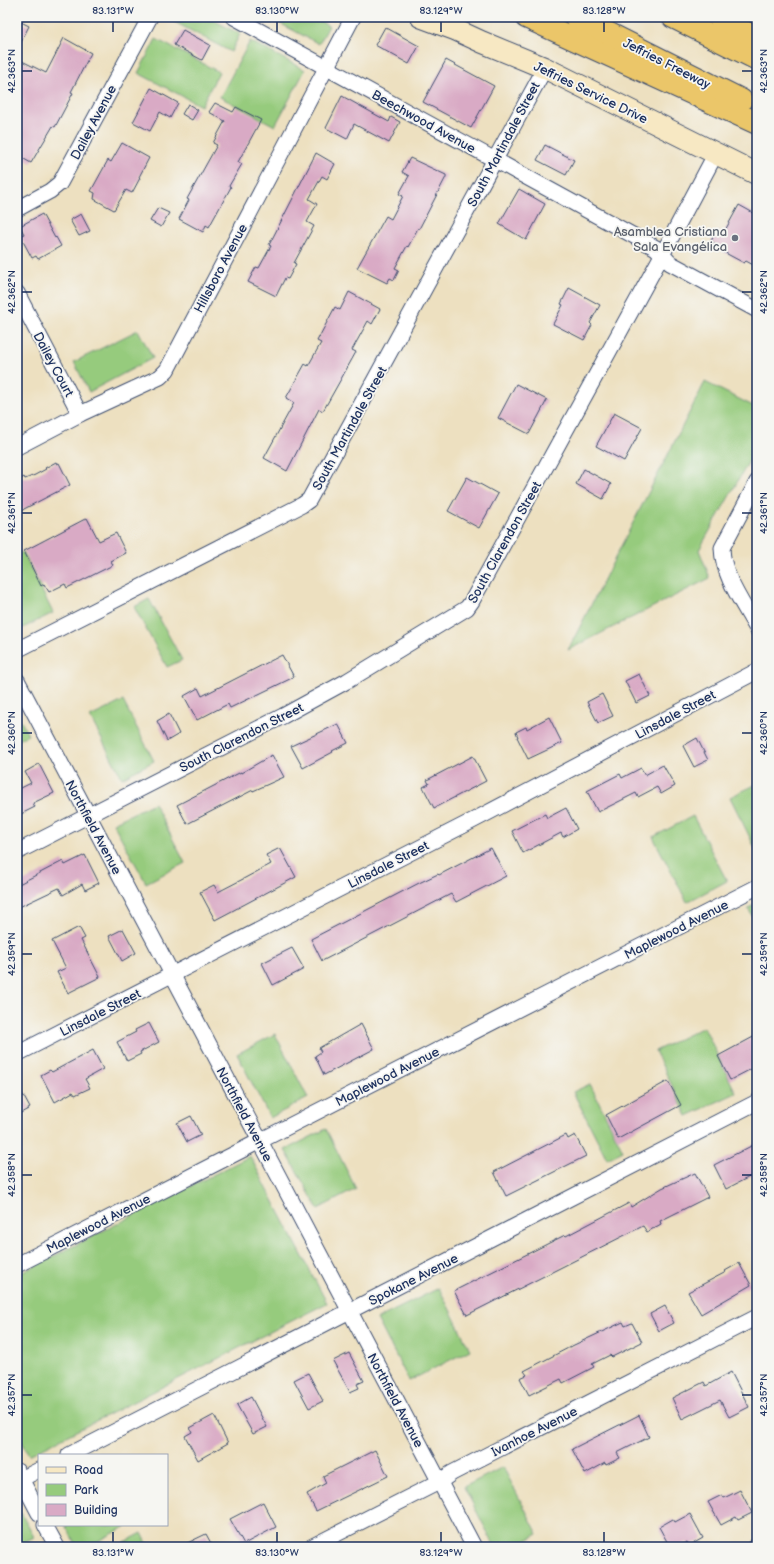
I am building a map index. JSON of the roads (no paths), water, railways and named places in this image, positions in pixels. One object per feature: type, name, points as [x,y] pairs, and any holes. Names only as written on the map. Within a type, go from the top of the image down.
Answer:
[{"type":"highway","points":[[526,17],[757,123]]},
{"type":"highway","name":"Jeffries Freeway","points":[[576,17],[757,108]]},
{"type":"highway","points":[[673,17],[757,59]]},
{"type":"highway","points":[[719,17],[757,39]]},
{"type":"street","name":"Dailey Avenue","points":[[17,208],[50,191],[60,183],[150,17]]},
{"type":"street","name":"Beechwood Avenue","points":[[234,17],[656,248],[670,263],[757,310]]},
{"type":"street","name":"Hillsboro Avenue","points":[[17,447],[80,414],[160,377],[167,370],[353,17]]},
{"type":"street","name":"Jeffries Service Drive","points":[[421,17],[456,30],[545,68],[757,174]]},
{"type":"street","name":"South Martindale Street","points":[[17,650],[295,509],[309,500],[545,68]]},
{"type":"street","name":"South Clarendon Street","points":[[17,852],[283,716],[347,681],[468,608],[662,255],[716,153]]},
{"type":"street","name":"Dailey Court","points":[[17,293],[80,414]]},
{"type":"street","points":[[757,482],[722,548],[722,559],[728,576],[757,629]]},
{"type":"street","name":"Linsdale Street","points":[[17,1054],[474,820],[757,671]]},
{"type":"street","name":"Northfield Avenue","points":[[17,680],[474,1547]]},
{"type":"street","name":"Maplewood Avenue","points":[[17,1265],[757,887]]},
{"type":"street","name":"Spokane Avenue","points":[[71,1454],[757,1102]]},
{"type":"street","name":"Ivanhoe Avenue","points":[[311,1547],[757,1317]]},
{"type":"street","points":[[38,1470],[19,1475],[38,1511]]},
{"type":"street","points":[[46,1526],[57,1547]]},
{"type":"place","name":"Asamblea Cristiana Sala Evangélica","points":[[735,238]]}]
